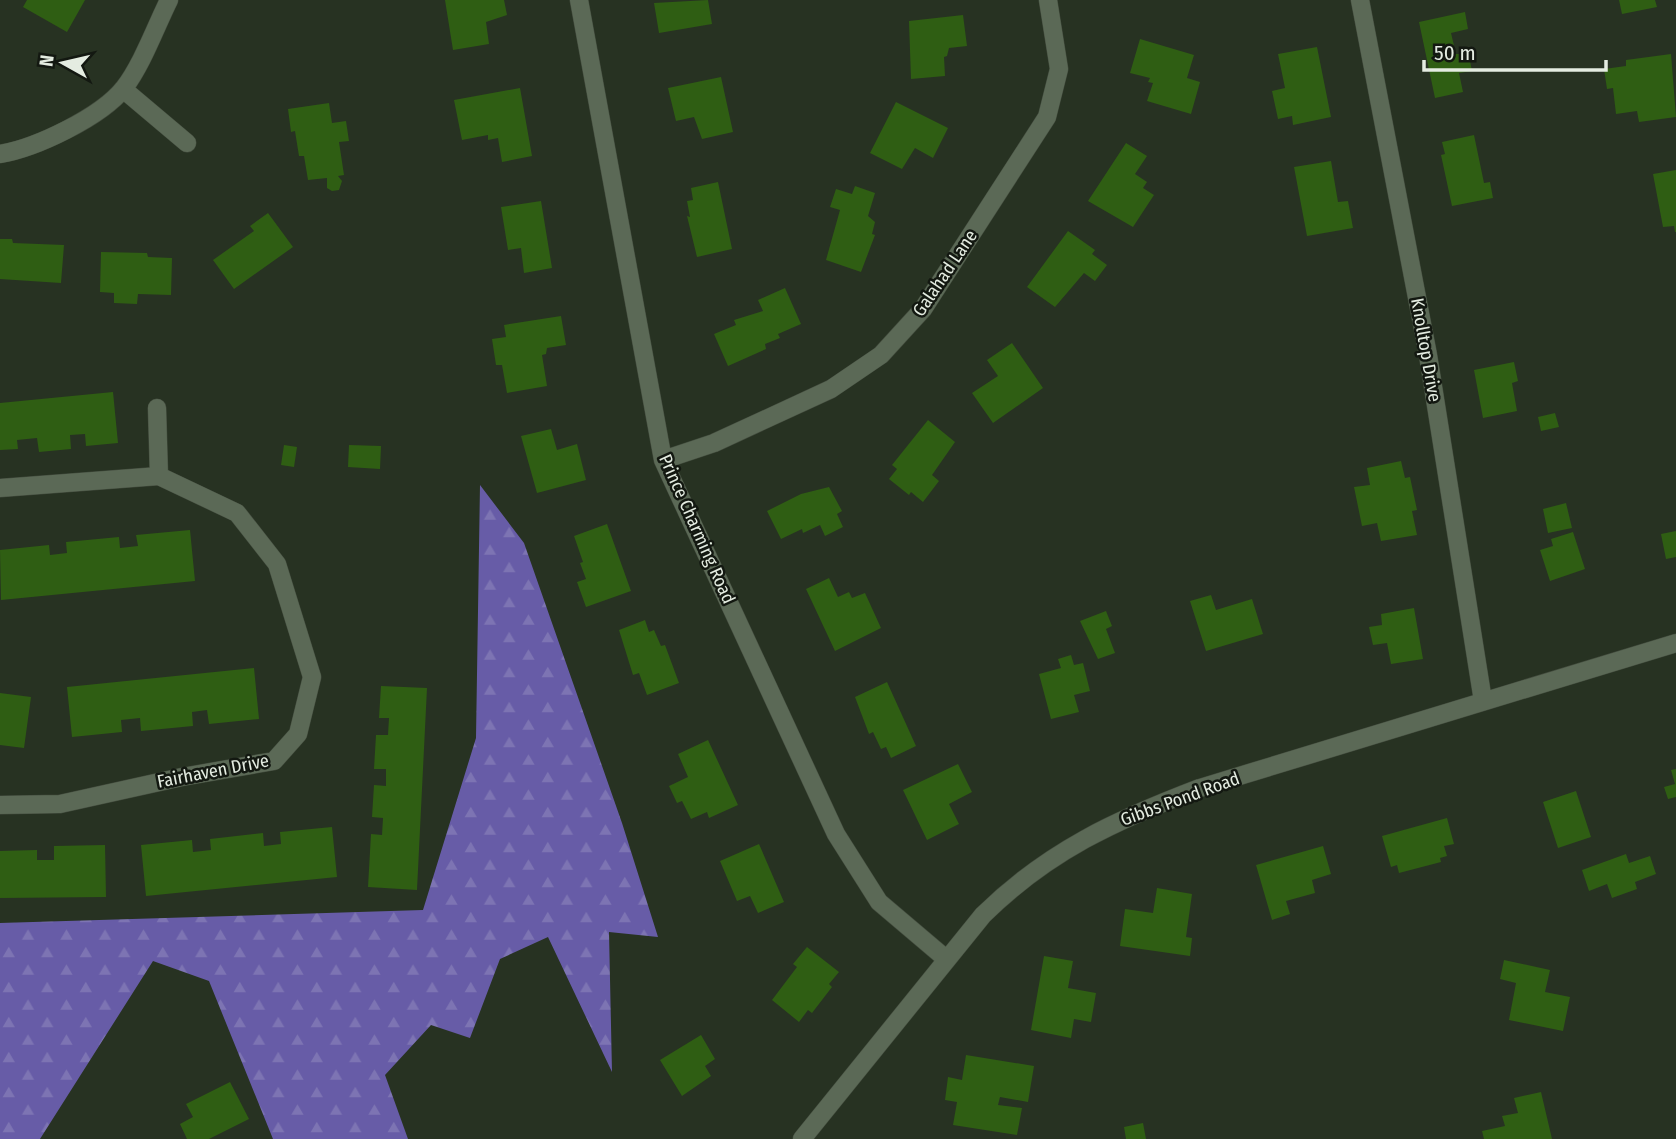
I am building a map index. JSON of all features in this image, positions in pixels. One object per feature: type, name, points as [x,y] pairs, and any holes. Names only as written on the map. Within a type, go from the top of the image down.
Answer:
[{"type":"street","points":[[0,154],[23,150],[74,126],[123,89],[169,0]]},
{"type":"street","name":"Prince Charming Road","points":[[579,0],[663,460],[836,834],[879,902],[946,958]]},
{"type":"street","name":"Galahad Lane","points":[[663,460],[715,443],[831,389],[881,355],[923,309],[1047,117],[1059,69],[1048,0]]},
{"type":"street","name":"Knolltop Drive","points":[[1360,0],[1428,355],[1483,701]]},
{"type":"street","points":[[123,89],[187,143]]},
{"type":"street","points":[[0,488],[159,477],[157,408]]},
{"type":"street","name":"Fairhaven Drive","points":[[0,805],[60,804],[182,777],[274,761],[298,734],[312,677],[277,564],[237,513],[159,477]]},
{"type":"street","name":"Gibbs Pond Road","points":[[802,1139],[946,958],[1006,892],[1059,852],[1094,832],[1200,788],[1676,643]]},
{"type":"green space","points":[[480,485],[524,543],[622,823],[658,937],[609,932],[612,1072],[548,937],[500,959],[470,1038],[431,1025],[385,1075],[408,1139],[273,1139],[209,981],[153,961],[40,1139],[0,1139],[0,923],[423,910],[476,738]]},
{"type":"building","points":[[27,0],[85,0],[67,32],[23,7]]},
{"type":"building","points":[[445,0],[504,0],[507,15],[486,22],[489,44],[453,50]]},
{"type":"building","points":[[708,0],[712,24],[659,33],[654,3]]},
{"type":"building","points":[[1619,0],[1655,0],[1657,7],[1622,14]]},
{"type":"building","points":[[1465,12],[1468,29],[1451,33],[1456,54],[1460,54],[1460,58],[1469,56],[1472,71],[1459,73],[1463,92],[1435,98],[1419,22]]},
{"type":"building","points":[[963,15],[967,46],[949,48],[947,56],[944,57],[945,76],[911,79],[909,21]]},
{"type":"building","points":[[1140,39],[1194,55],[1187,78],[1200,82],[1191,114],[1147,101],[1153,83],[1148,82],[1150,78],[1130,73]]},
{"type":"building","points":[[1317,47],[1331,117],[1293,125],[1292,116],[1278,119],[1272,91],[1285,88],[1278,54]]},
{"type":"building","points":[[1671,54],[1676,117],[1639,122],[1637,111],[1616,114],[1613,88],[1607,89],[1604,69],[1626,66],[1626,60]]},
{"type":"building","points":[[721,77],[733,132],[702,139],[694,117],[676,121],[668,88]]},
{"type":"building","points":[[520,88],[532,156],[502,162],[498,138],[488,140],[488,135],[462,140],[454,100]]},
{"type":"building","points":[[896,102],[948,128],[933,158],[915,148],[902,169],[870,153]]},
{"type":"building","points":[[329,103],[332,123],[346,121],[349,141],[339,142],[344,175],[338,176],[342,181],[339,190],[332,191],[327,188],[327,178],[308,180],[304,156],[299,156],[295,131],[291,132],[288,109]]},
{"type":"building","points":[[1474,135],[1484,183],[1490,182],[1493,198],[1452,206],[1441,155],[1445,154],[1442,142]]},
{"type":"building","points":[[1126,143],[1147,156],[1135,174],[1147,182],[1143,188],[1154,195],[1133,227],[1088,201]]},
{"type":"building","points":[[1331,161],[1338,202],[1348,201],[1353,228],[1307,236],[1294,167]]},
{"type":"building","points":[[1676,170],[1675,232],[1674,226],[1663,227],[1653,174]]},
{"type":"building","points":[[718,182],[732,249],[697,257],[687,216],[690,217],[687,201],[693,200],[691,188]]},
{"type":"building","points":[[855,186],[875,193],[868,216],[875,222],[872,234],[875,235],[861,272],[826,260],[840,210],[830,207],[836,189],[852,194]]},
{"type":"building","points":[[541,201],[552,268],[524,273],[521,248],[508,250],[501,207]]},
{"type":"building","points":[[268,213],[293,247],[234,289],[213,260],[254,231],[250,226]]},
{"type":"building","points":[[1068,231],[1095,250],[1092,254],[1107,265],[1095,281],[1084,273],[1055,307],[1027,287]]},
{"type":"building","points":[[0,239],[12,239],[13,243],[64,245],[61,283],[0,279]]},
{"type":"building","points":[[101,252],[147,253],[148,257],[172,258],[171,295],[138,294],[137,304],[114,303],[114,293],[100,292]]},
{"type":"building","points":[[785,288],[801,324],[778,334],[780,338],[765,344],[766,349],[728,366],[714,334],[736,325],[734,320],[763,311],[758,300]]},
{"type":"building","points":[[561,316],[566,345],[547,348],[546,354],[542,355],[547,386],[507,393],[502,365],[496,365],[492,339],[506,337],[504,325]]},
{"type":"building","points":[[1012,343],[1043,388],[993,423],[972,393],[998,376],[987,360]]},
{"type":"building","points":[[1514,362],[1518,381],[1512,383],[1517,411],[1483,418],[1474,370]]},
{"type":"building","points":[[113,392],[118,443],[86,446],[85,434],[70,435],[71,449],[39,452],[37,438],[17,440],[18,449],[0,450],[0,403]]},
{"type":"building","points":[[1555,413],[1559,427],[1541,431],[1538,417]]},
{"type":"building","points":[[928,420],[955,442],[932,475],[939,481],[923,502],[889,479],[897,469],[892,465]]},
{"type":"building","points":[[551,429],[557,450],[577,444],[586,480],[537,493],[521,436]]},
{"type":"building","points":[[284,445],[297,447],[294,467],[281,465]]},
{"type":"building","points":[[349,445],[381,446],[380,469],[348,467]]},
{"type":"building","points":[[1401,461],[1405,478],[1410,477],[1417,510],[1412,511],[1417,535],[1381,541],[1377,523],[1362,526],[1354,487],[1370,485],[1367,468]]},
{"type":"building","points":[[829,487],[842,511],[837,514],[843,527],[825,536],[820,525],[803,533],[802,529],[781,539],[767,511],[801,494]]},
{"type":"building","points":[[1566,503],[1572,528],[1548,533],[1543,509]]},
{"type":"building","points":[[607,524],[631,591],[586,607],[577,582],[586,579],[574,536]]},
{"type":"building","points":[[190,530],[195,581],[1,600],[0,550],[49,545],[50,555],[67,553],[66,542],[119,537],[120,548],[138,546],[136,535]]},
{"type":"building","points":[[1676,531],[1676,557],[1666,559],[1661,534]]},
{"type":"building","points":[[1573,532],[1585,569],[1550,581],[1540,550],[1553,546],[1551,539]]},
{"type":"building","points":[[829,578],[838,597],[849,592],[852,598],[865,593],[881,628],[835,651],[806,589]]},
{"type":"building","points":[[1211,595],[1216,610],[1252,599],[1263,634],[1206,651],[1190,601]]},
{"type":"building","points":[[1414,608],[1423,659],[1391,664],[1387,643],[1373,645],[1369,627],[1382,625],[1381,614]]},
{"type":"building","points":[[1106,611],[1112,626],[1106,629],[1115,653],[1098,659],[1080,621]]},
{"type":"building","points":[[645,620],[649,632],[654,630],[661,646],[665,645],[679,683],[647,695],[639,673],[633,675],[619,630]]},
{"type":"building","points":[[1071,655],[1074,665],[1083,663],[1090,691],[1074,695],[1079,712],[1051,719],[1039,674],[1061,668],[1058,659]]},
{"type":"building","points":[[254,668],[259,719],[209,724],[207,710],[192,712],[193,726],[141,731],[140,718],[121,720],[122,732],[72,737],[67,687]]},
{"type":"building","points":[[887,682],[916,746],[891,758],[886,747],[881,749],[873,732],[869,734],[855,697]]},
{"type":"building","points":[[381,686],[427,688],[417,890],[368,887],[371,834],[382,835],[383,818],[372,817],[374,785],[386,786],[386,769],[374,769],[376,735],[388,735],[389,718],[379,718]]},
{"type":"building","points":[[0,693],[31,697],[24,748],[0,745]]},
{"type":"building","points":[[708,740],[738,805],[709,818],[707,812],[691,819],[682,801],[677,803],[669,786],[688,777],[678,754]]},
{"type":"building","points":[[958,764],[972,792],[949,804],[959,824],[927,840],[903,790]]},
{"type":"building","points":[[1676,769],[1676,797],[1668,799],[1664,787],[1675,784],[1671,770]]},
{"type":"building","points":[[1576,791],[1591,837],[1558,848],[1543,802]]},
{"type":"building","points":[[1447,818],[1454,844],[1444,846],[1447,856],[1440,858],[1441,862],[1399,873],[1397,865],[1391,867],[1382,836]]},
{"type":"building","points":[[332,827],[337,877],[146,896],[141,845],[192,840],[193,852],[211,850],[210,839],[263,833],[264,846],[281,844],[280,832]]},
{"type":"building","points":[[759,844],[784,902],[758,913],[750,896],[737,901],[720,861]]},
{"type":"building","points":[[105,845],[106,897],[0,898],[0,851],[37,850],[37,860],[54,860],[54,846]]},
{"type":"building","points":[[1323,846],[1331,874],[1312,880],[1315,893],[1286,901],[1290,914],[1272,920],[1256,865]]},
{"type":"building","points":[[1626,854],[1629,863],[1650,856],[1656,874],[1635,882],[1637,889],[1612,898],[1607,884],[1589,891],[1582,870]]},
{"type":"building","points":[[1157,888],[1192,894],[1186,937],[1192,938],[1190,956],[1120,946],[1125,909],[1153,913]]},
{"type":"building","points":[[807,947],[839,972],[829,984],[832,987],[812,1013],[808,1010],[799,1022],[772,1000],[797,967],[793,964]]},
{"type":"building","points":[[1044,956],[1073,961],[1068,988],[1096,993],[1091,1022],[1074,1019],[1071,1038],[1031,1030]]},
{"type":"building","points":[[1504,960],[1550,970],[1545,992],[1570,997],[1563,1031],[1509,1020],[1516,983],[1500,979]]},
{"type":"building","points":[[701,1035],[715,1059],[705,1066],[711,1076],[682,1096],[660,1060]]},
{"type":"building","points":[[966,1055],[1034,1066],[1028,1102],[1000,1097],[998,1105],[1022,1108],[1017,1135],[953,1125],[957,1102],[945,1100],[948,1077],[962,1080]]},
{"type":"building","points":[[230,1082],[249,1119],[209,1139],[187,1139],[180,1124],[193,1117],[186,1104]]},
{"type":"building","points":[[1541,1092],[1552,1139],[1484,1139],[1482,1131],[1505,1126],[1502,1116],[1518,1113],[1514,1098]]},
{"type":"building","points":[[1143,1123],[1146,1139],[1126,1139],[1124,1127]]}]
